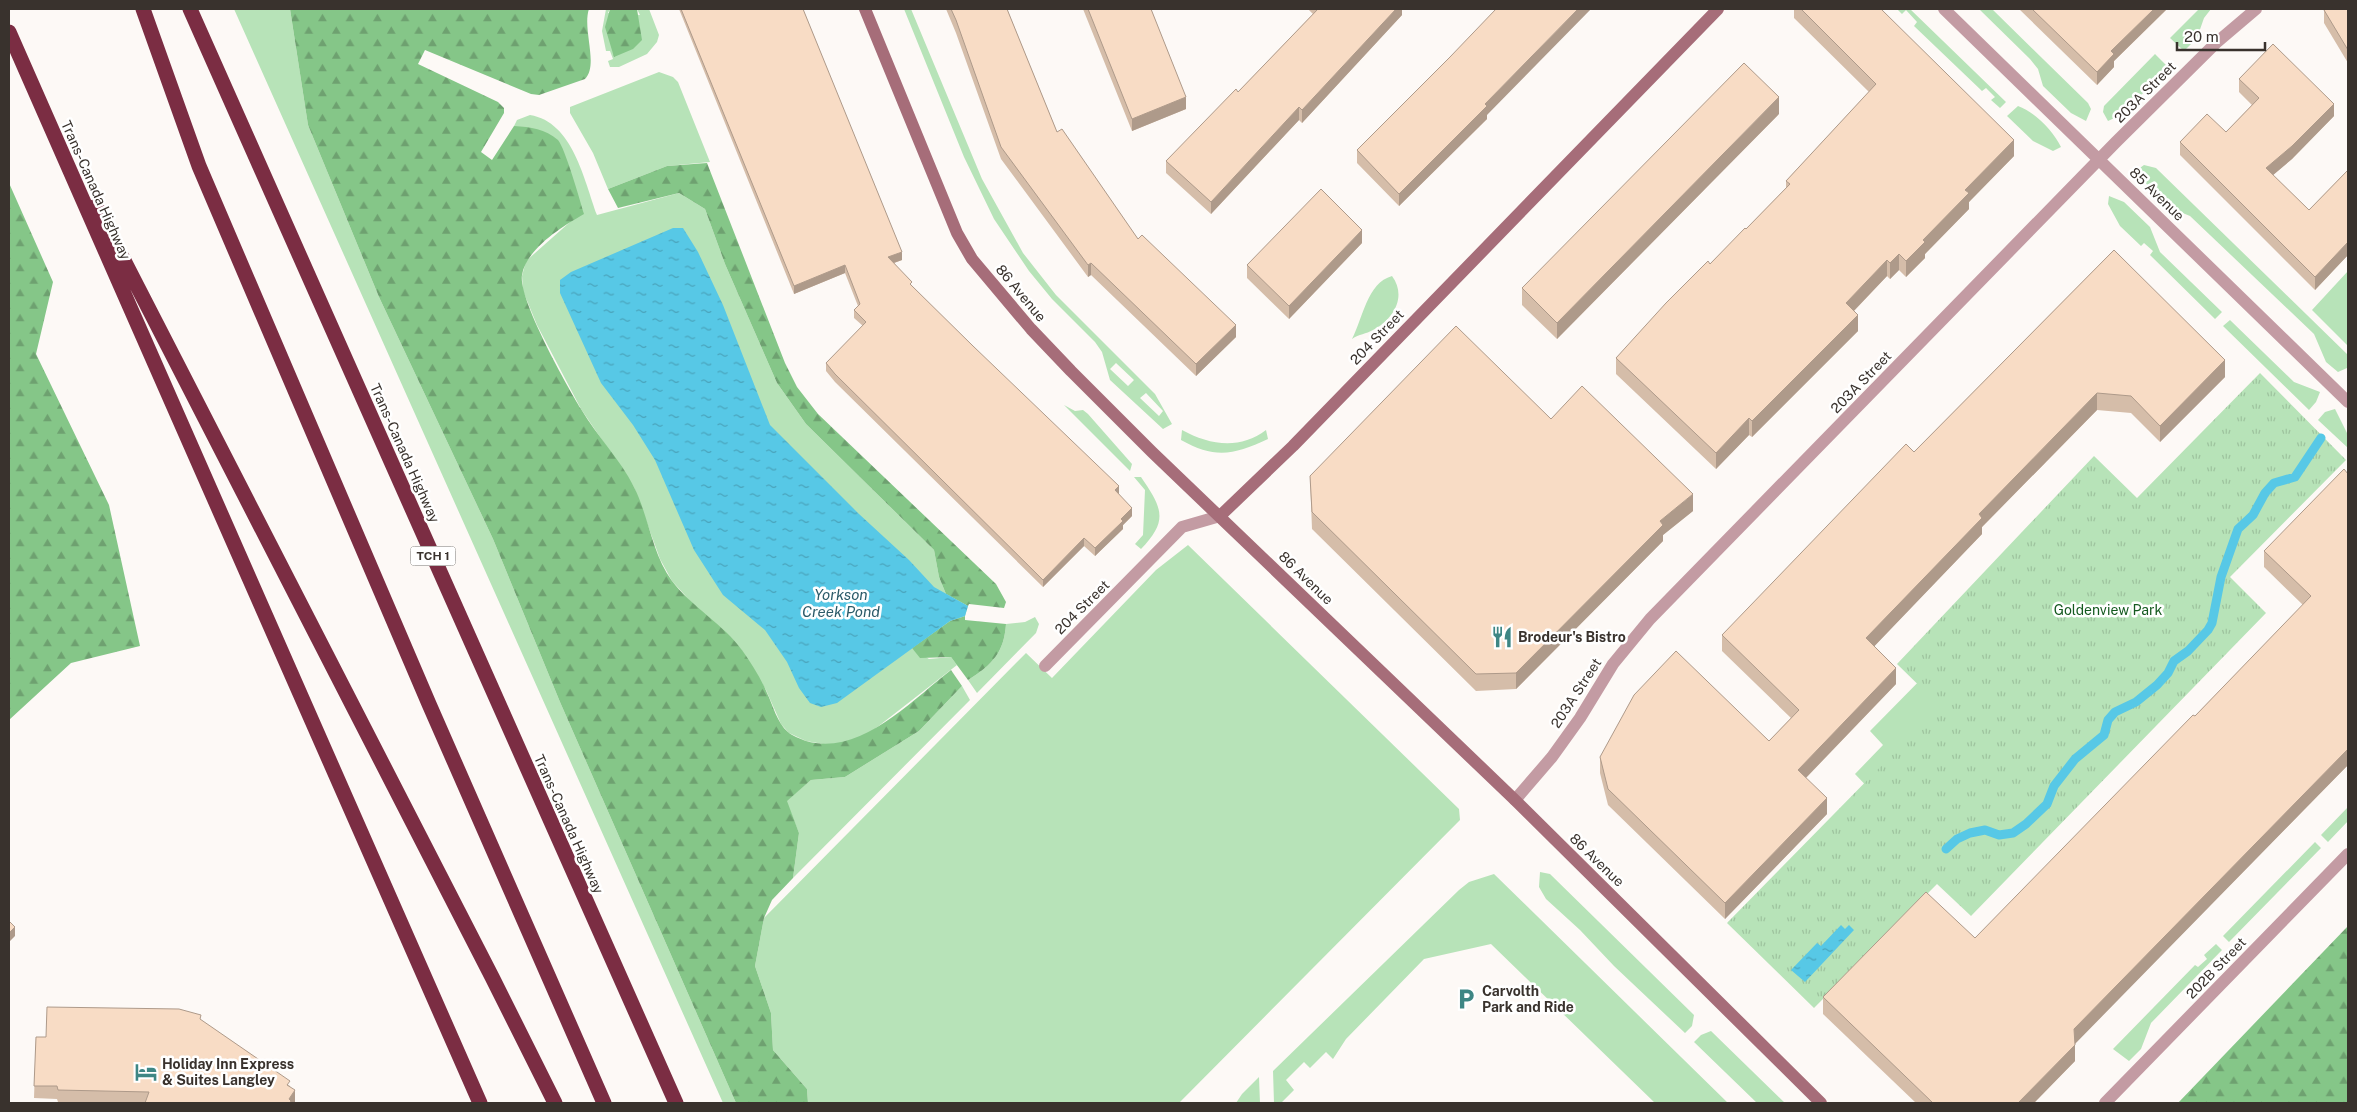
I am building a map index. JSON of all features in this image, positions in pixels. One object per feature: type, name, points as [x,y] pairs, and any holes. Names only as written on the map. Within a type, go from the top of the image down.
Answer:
[{"type":"highway","points":[[143,9],[200,166],[433,713],[604,1103]]},
{"type":"highway","name":"Trans-Canada Highway","points":[[190,9],[676,1103]]},
{"type":"highway","name":"Trans-Canada Highway","points":[[9,32],[480,1103]]},
{"type":"highway","points":[[26,72],[488,968],[554,1103]]},
{"type":"street","name":"86 Avenue","points":[[865,9],[957,232],[972,259],[1031,329],[1071,371],[1220,516],[1515,800],[1821,1103]]},
{"type":"street","name":"204 Street","points":[[1045,666],[1182,527],[1220,516],[1286,453],[1718,9]]},
{"type":"street","name":"85 Avenue","points":[[1944,9],[2348,402]]},
{"type":"street","name":"203A Street","points":[[1515,800],[1552,757],[1580,718],[1613,664],[1631,641],[2099,159],[2216,43],[2256,9]]},
{"type":"street","name":"202B Street","points":[[2105,1103],[2348,854]]},
{"type":"green space","points":[[234,9],[290,9],[308,125],[379,297],[493,539],[560,702],[736,1103],[723,1103]]},
{"type":"green space","points":[[290,9],[589,9],[587,26],[591,65],[589,73],[585,79],[539,95],[531,94],[425,50],[418,64],[498,102],[504,108],[504,113],[481,152],[492,160],[514,126],[543,131],[553,136],[561,145],[584,214],[547,239],[530,256],[522,275],[523,287],[535,322],[565,382],[587,419],[622,467],[634,487],[665,570],[680,590],[735,641],[762,682],[781,724],[794,736],[806,741],[826,744],[846,741],[865,733],[884,723],[902,710],[951,670],[962,686],[919,731],[845,777],[811,780],[787,801],[799,833],[793,878],[772,900],[764,918],[755,966],[771,1013],[773,1050],[807,1089],[808,1103],[736,1103],[560,702],[493,539],[379,297],[308,125]]},
{"type":"green space","points":[[606,9],[610,9],[608,13],[640,15],[637,9],[649,9],[659,35],[657,42],[647,54],[619,67],[610,67],[608,61],[613,59],[610,51],[606,51],[602,31]]},
{"type":"green space","points":[[610,9],[637,9],[642,40],[633,49],[614,57],[605,27]]},
{"type":"green space","points":[[904,9],[911,9],[982,179],[1023,253],[1056,295],[1155,394],[1172,424],[1163,429],[1110,380],[1102,352],[1095,342],[1052,299],[1029,271],[994,219],[964,157]],"holes":[[[1116,363],[1134,380],[1128,386],[1110,369]],[[1146,393],[1163,411],[1159,416],[1140,398]]]},
{"type":"green space","points":[[1897,9],[1910,9],[2006,102],[2000,108],[1991,100],[1995,97],[1986,88],[1982,91],[1914,26],[1917,22],[1906,10],[1902,14]]},
{"type":"green space","points":[[1979,9],[1992,9],[2088,103],[2091,109],[2086,121],[2071,113],[2043,86],[2038,69],[2030,59]]},
{"type":"green space","points":[[2199,9],[2211,9],[2204,18],[2197,38],[2184,51],[2170,38]]},
{"type":"green space","points":[[2155,54],[2168,67],[2123,114],[2108,121],[2103,112],[2104,106]]},
{"type":"green space","points":[[659,72],[673,77],[678,82],[710,162],[667,166],[608,189],[593,153],[570,113],[570,107]]},
{"type":"green space","points":[[2018,106],[2031,113],[2043,123],[2061,147],[2053,151],[2033,141],[2007,116]]},
{"type":"green space","name":"Yorkson Creek Pond","points":[[530,115],[545,120],[567,140],[575,154],[597,215],[679,193],[705,209],[725,264],[777,383],[806,424],[934,550],[939,577],[946,594],[968,606],[965,616],[950,621],[912,648],[929,659],[951,657],[957,665],[871,732],[851,741],[829,745],[806,741],[789,733],[781,724],[766,690],[741,649],[692,603],[672,581],[660,559],[634,487],[581,409],[537,325],[523,291],[522,276],[526,261],[570,222],[514,126],[517,120]]},
{"type":"green space","points":[[707,163],[785,363],[797,387],[818,414],[996,584],[1006,602],[1004,608],[969,604],[968,606],[946,594],[939,577],[934,550],[806,424],[777,383],[725,264],[705,209],[679,193],[618,208],[608,189],[667,166]]},
{"type":"green space","points":[[2144,165],[2156,168],[2348,355],[2347,368],[2338,372],[2326,362],[2314,334],[2190,216],[2168,207],[2139,176],[2137,170]]},
{"type":"green space","points":[[9,183],[53,282],[36,354],[109,505],[140,646],[71,663],[9,720]]},
{"type":"green space","points":[[2109,196],[2124,202],[2150,227],[2160,252],[2222,312],[2215,319],[2150,255],[2153,251],[2144,243],[2141,246],[2120,226],[2108,204]]},
{"type":"green space","points":[[2348,271],[2348,346],[2312,310]]},
{"type":"green space","points":[[1392,276],[1398,291],[1398,299],[1392,313],[1380,325],[1352,339],[1371,293],[1384,280]]},
{"type":"green space","points":[[2230,320],[2294,382],[2320,392],[2316,402],[2309,410],[2223,326]]},
{"type":"green space","name":"Goldenview Park","points":[[2260,373],[2346,460],[2230,577],[2266,613],[1971,916],[1937,884],[1814,1008],[1727,923],[1940,706],[1897,664],[2094,456],[2137,498]]},
{"type":"green space","points":[[1064,405],[1075,411],[1083,410],[1088,414],[1132,464],[1130,471]]},
{"type":"green space","points":[[2335,409],[2348,435],[2348,448],[2318,420],[2325,412]]},
{"type":"green space","points":[[1182,430],[1214,442],[1235,443],[1246,441],[1266,430],[1268,439],[1245,449],[1224,453],[1204,450],[1181,440]]},
{"type":"green space","points":[[1134,477],[1141,477],[1154,497],[1159,514],[1156,530],[1141,549],[1135,544],[1143,535],[1145,490]]},
{"type":"green space","points":[[1188,545],[1459,809],[1460,820],[1179,1103],[808,1103],[807,1089],[773,1050],[771,1013],[755,966],[764,918],[1026,653],[1052,678],[1156,570]]},
{"type":"green space","points":[[965,616],[965,620],[1006,624],[1003,643],[995,657],[984,669],[968,680],[951,657],[920,658],[912,648],[950,621]]},
{"type":"green space","points":[[1035,617],[1039,624],[1036,633],[977,693],[968,680],[984,669],[995,657],[1003,643],[1006,624],[1025,622]]},
{"type":"green space","points":[[1933,667],[1956,696],[1876,796],[1855,774],[1883,745],[1870,731]]},
{"type":"green space","points":[[962,686],[970,700],[793,878],[799,833],[786,801],[811,780],[845,777],[919,731]]},
{"type":"green space","points":[[2348,807],[2348,821],[2328,842],[2321,835]]},
{"type":"green space","points":[[2315,842],[2321,848],[2229,942],[2223,936]]},
{"type":"green space","points":[[1540,872],[1550,874],[1694,1015],[1692,1026],[1685,1033],[1546,899],[1539,887]]},
{"type":"green space","points":[[1494,874],[1728,1103],[1655,1103],[1491,944],[1424,959],[1346,1039],[1333,1059],[1326,1052],[1310,1068],[1304,1062],[1286,1080],[1294,1090],[1281,1103],[1274,1103],[1273,1071],[1459,890],[1469,882]]},
{"type":"green space","points":[[2348,926],[2348,1103],[2178,1103]]},
{"type":"green space","points":[[2216,944],[2222,950],[2151,1023],[2141,1049],[2129,1061],[2113,1049],[2195,965],[2198,967],[2207,959],[2204,955]]},
{"type":"green space","points":[[1711,1031],[1785,1103],[1757,1103],[1694,1042],[1701,1035]]},
{"type":"green space","points":[[1259,1077],[1260,1103],[1236,1103],[1242,1094]]},
{"type":"water","name":"Yorkson Creek Pond","points":[[673,228],[683,228],[698,252],[723,305],[770,425],[859,514],[909,560],[934,587],[968,606],[965,616],[950,621],[837,703],[821,707],[810,703],[799,688],[787,662],[765,630],[723,595],[694,550],[655,460],[633,425],[601,383],[560,293],[560,280],[571,272]]},
{"type":"water","points":[[1841,925],[1845,929],[1849,925],[1854,930],[1805,982],[1791,970],[1817,943],[1821,946]]},
{"type":"building","points":[[681,9],[803,9],[902,252],[888,257],[912,282],[910,284],[1119,486],[1115,490],[1132,508],[1121,519],[1123,521],[1095,548],[1084,538],[1043,580],[826,363],[866,322],[854,310],[860,304],[845,265],[794,286]]},
{"type":"building","points":[[951,9],[1007,9],[1057,132],[1062,129],[1138,239],[1142,235],[1236,325],[1196,364],[1091,263],[1088,265],[1001,147]]},
{"type":"building","points":[[1088,9],[1151,9],[1186,97],[1132,119]]},
{"type":"building","points":[[1318,9],[1396,9],[1302,110],[1299,107],[1211,202],[1166,161],[1236,89],[1238,92]]},
{"type":"building","points":[[1496,9],[1578,9],[1485,104],[1487,106],[1399,194],[1357,150]]},
{"type":"building","points":[[1801,9],[1881,9],[2014,140],[1965,190],[1969,193],[1923,240],[1925,242],[1906,261],[1899,254],[1890,263],[1887,260],[1846,303],[1858,315],[1752,421],[1749,418],[1716,453],[1616,358],[1666,303],[1708,261],[1710,264],[1790,184],[1786,181],[1876,84]]},
{"type":"building","points":[[2032,9],[2154,9],[2111,51],[2114,54],[2097,72]]},
{"type":"building","points":[[2348,9],[2348,50],[2324,10]]},
{"type":"building","points":[[2273,44],[2334,104],[2292,146],[2266,168],[2309,210],[2348,170],[2348,242],[2315,277],[2180,142],[2207,114],[2226,132],[2259,98],[2239,79]]},
{"type":"building","points":[[1744,63],[1779,97],[1557,323],[1522,288]]},
{"type":"building","points":[[1321,189],[1362,230],[1289,306],[1247,265]]},
{"type":"building","points":[[2114,250],[2225,360],[2160,426],[2131,396],[2097,393],[1979,514],[1982,518],[1866,638],[1896,668],[1798,770],[1827,798],[1725,903],[1608,789],[1600,757],[1634,695],[1676,651],[1769,741],[1799,710],[1722,635],[1906,444],[1914,452]]},
{"type":"building","points":[[1456,326],[1551,419],[1582,386],[1693,494],[1660,521],[1663,525],[1516,673],[1476,674],[1312,512],[1310,476]]},
{"type":"building","points":[[2344,469],[2348,474],[2348,749],[2074,1029],[2075,1045],[2018,1103],[1933,1103],[1823,997],[1926,892],[1975,938],[2193,715],[2195,716],[2311,596],[2264,551]]},
{"type":"building","points":[[9,921],[15,927],[9,933]]},
{"type":"building","name":"Holiday Inn Express & Suites Langley","points":[[47,1007],[179,1009],[201,1015],[200,1019],[290,1081],[287,1085],[295,1090],[289,1099],[290,1103],[145,1103],[149,1092],[58,1090],[57,1086],[34,1086],[36,1037],[46,1037]]},
{"type":"waterway","points":[[1946,849],[1957,839],[1970,833],[1985,830],[1999,835],[2013,833],[2026,824],[2047,804],[2054,786],[2075,759],[2104,735],[2108,720],[2115,712],[2136,702],[2157,685],[2168,673],[2174,661],[2188,651],[2208,630],[2212,623],[2221,577],[2238,529],[2253,515],[2265,493],[2274,483],[2295,477],[2321,438]]},
{"type":"place","name":"Brodeur's Bistro","points":[[1502,637]]},
{"type":"place","name":"Carvolth Park and Ride","points":[[1466,999]]},
{"type":"place","name":"Holiday Inn Express & Suites Langley","points":[[146,1072]]}]
